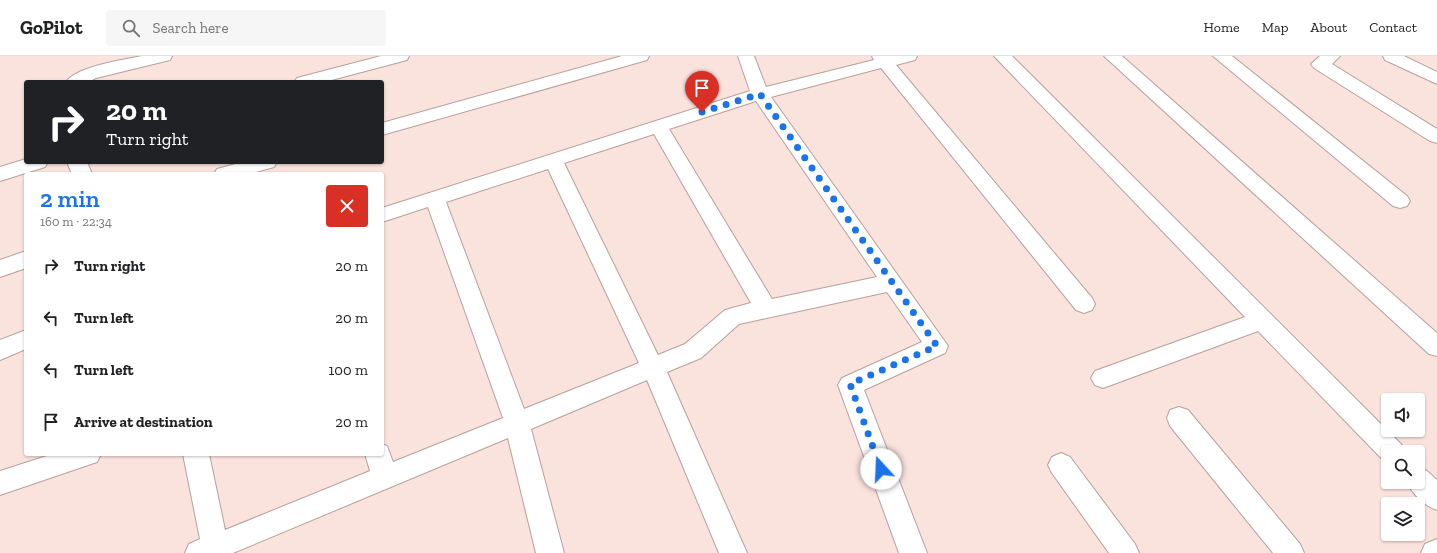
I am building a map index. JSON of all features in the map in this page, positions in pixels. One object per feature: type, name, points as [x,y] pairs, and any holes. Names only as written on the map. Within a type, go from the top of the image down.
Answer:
[{"type":"street","points":[[79,80],[90,74],[164,56]]},
{"type":"street","points":[[311,80],[401,56]]},
{"type":"street","points":[[384,128],[641,56]]},
{"type":"street","points":[[746,56],[760,94],[937,346],[850,384],[913,553]]},
{"type":"street","points":[[384,214],[760,94],[883,59],[909,56]]},
{"type":"street","points":[[1002,56],[1385,445]]},
{"type":"street","points":[[1112,56],[1437,347]]},
{"type":"street","points":[[1221,56],[1400,201]]},
{"type":"street","points":[[1332,56],[1320,64],[1437,137]]},
{"type":"street","points":[[1391,56],[1436,77]]},
{"type":"street","points":[[883,59],[1084,304]]},
{"type":"street","points":[[658,126],[766,309]]},
{"type":"street","points":[[553,160],[653,368],[733,553]]},
{"type":"street","points":[[0,174],[32,164]]},
{"type":"street","points":[[231,172],[259,164]]},
{"type":"street","points":[[435,198],[517,423],[550,553]]},
{"type":"street","points":[[0,269],[24,260]]},
{"type":"street","points":[[196,456],[210,551],[693,351],[733,316],[892,282]]},
{"type":"street","points":[[1103,378],[1262,320]]},
{"type":"street","points":[[0,350],[24,340]]},
{"type":"street","points":[[1179,418],[1290,553]]},
{"type":"street","points":[[0,483],[82,456]]},
{"type":"street","points":[[378,456],[384,478]]},
{"type":"street","points":[[1061,465],[1125,553]]},
{"type":"street","points":[[1425,485],[1437,498]]},
{"type":"route","points":[[702,112],[760,94],[937,346],[850,384],[881,469]]}]
